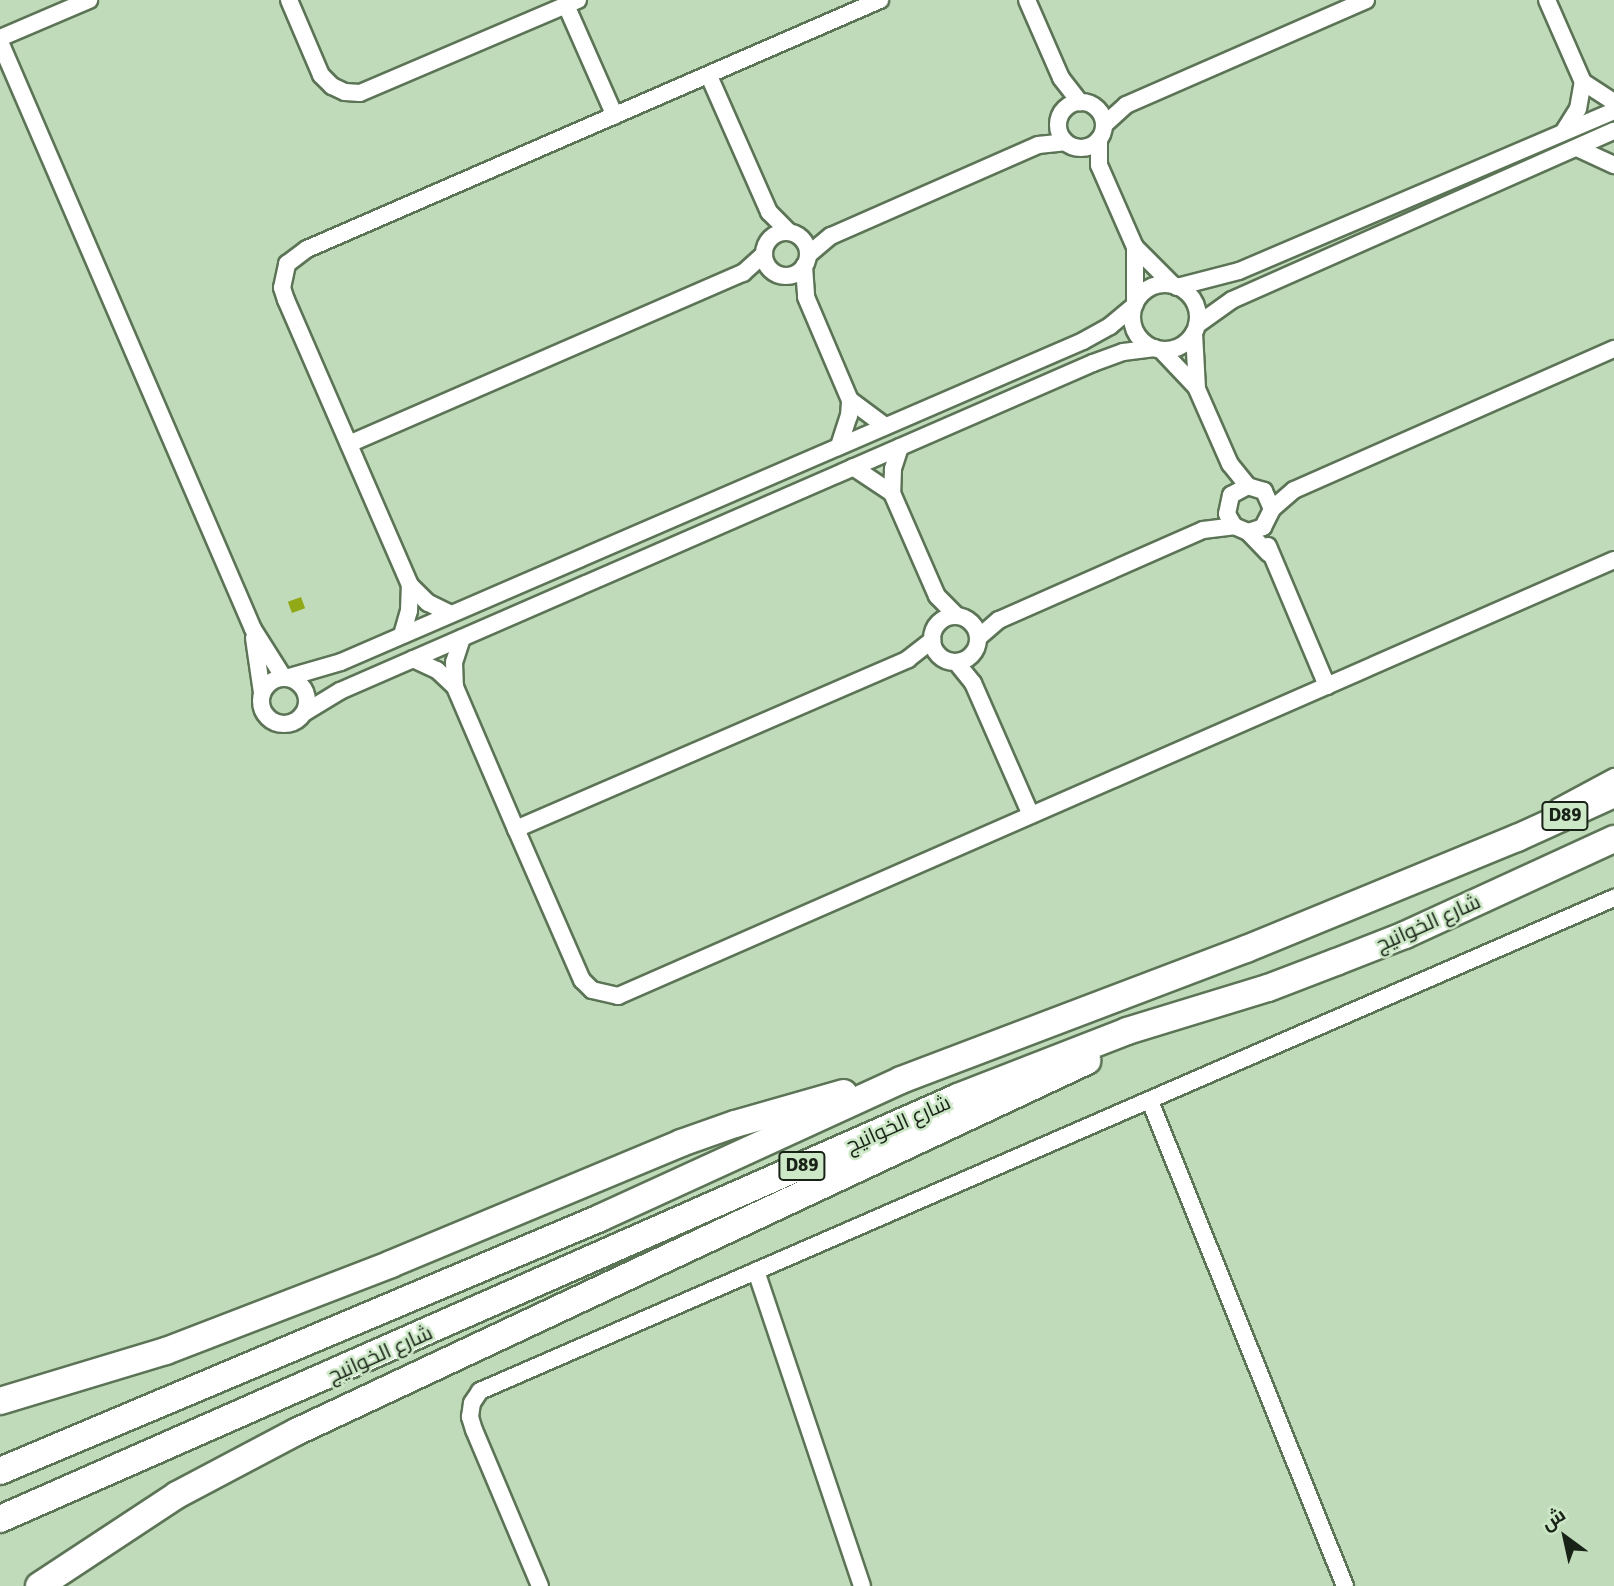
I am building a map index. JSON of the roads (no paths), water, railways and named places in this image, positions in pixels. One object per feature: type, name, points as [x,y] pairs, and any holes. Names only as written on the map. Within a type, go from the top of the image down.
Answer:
[{"type":"highway","name":"شارع الخوانيج","points":[[0,1471],[587,1224],[901,1080],[1246,948],[1517,838],[1614,794]]},
{"type":"highway","name":"شارع الخوانيج","points":[[0,1519],[958,1097],[1128,1031],[1268,988],[1393,940],[1614,839]]},
{"type":"highway","points":[[39,1586],[177,1494],[296,1432],[576,1303],[963,1117],[1059,1076],[1085,1063],[1128,1031]]},
{"type":"highway","points":[[4,1399],[166,1351],[681,1143],[790,1108],[901,1080]]},
{"type":"highway","points":[[60,1586],[80,1569],[96,1546]]},
{"type":"street","points":[[89,0],[0,40],[253,629],[285,678],[295,681],[306,695],[304,713]]},
{"type":"street","points":[[289,0],[321,75],[331,86],[345,92],[360,93],[572,3],[615,116]]},
{"type":"street","points":[[451,614],[428,603],[410,585],[282,288],[287,264],[306,248],[880,0]]},
{"type":"street","points":[[1027,0],[1061,78],[1087,105],[1102,115],[1099,165],[1135,247],[1194,302],[1197,389]]},
{"type":"street","points":[[743,273],[794,274],[831,236],[1038,145],[1072,145],[1101,132],[1126,106],[1366,0]]},
{"type":"street","points":[[1547,0],[1583,82],[1614,102]]},
{"type":"street","points":[[709,76],[769,212],[806,243],[806,297],[850,400],[885,426]]},
{"type":"street","points":[[1061,78],[1060,119],[1072,145],[1099,165]]},
{"type":"street","points":[[1564,132],[1578,109],[1583,82]]},
{"type":"street","points":[[1038,145],[1070,105],[1126,106]]},
{"type":"street","points":[[262,693],[271,682],[334,664],[1097,334],[1151,288],[1175,286],[1239,271],[1614,111]]},
{"type":"street","points":[[253,629],[262,710],[273,722],[290,724],[340,691],[1108,357],[1177,348],[1195,329],[1232,300],[1614,131]]},
{"type":"street","points":[[1577,148],[1614,165]]},
{"type":"street","points":[[769,212],[767,264],[806,297]]},
{"type":"street","points":[[349,444],[743,273],[767,247],[794,234],[831,236]]},
{"type":"street","points":[[1135,247],[1132,319],[1136,332],[1144,342],[1158,349],[1197,389],[1230,464],[1256,489],[1269,516],[1269,554],[1327,686]]},
{"type":"street","points":[[973,683],[971,654],[978,638],[999,620],[1203,530],[1258,530],[1294,490],[1614,349]]},
{"type":"street","points":[[839,446],[845,431],[850,400]]},
{"type":"street","points":[[900,447],[893,470],[892,493],[937,596],[963,619],[978,638]]},
{"type":"street","points":[[1230,464],[1228,502],[1241,529],[1269,554]]},
{"type":"street","points":[[853,467],[892,493]]},
{"type":"street","points":[[1203,530],[1228,502],[1256,489],[1294,490]]},
{"type":"street","points":[[462,638],[454,662],[455,687],[516,829],[582,980],[592,990],[618,996],[1614,560]]},
{"type":"street","points":[[402,635],[409,611],[410,585]]},
{"type":"street","points":[[937,596],[934,632],[939,656]]},
{"type":"street","points":[[908,659],[946,618],[999,620]]},
{"type":"street","points":[[956,662],[971,654]]},
{"type":"street","points":[[516,829],[908,659],[939,656],[956,662],[973,683],[1031,815]]},
{"type":"street","points":[[413,659],[436,670],[455,687]]},
{"type":"street","points":[[1517,838],[1550,811],[1614,777]]},
{"type":"street","points":[[540,1586],[474,1430],[470,1416],[472,1403],[480,1391],[1614,898]]},
{"type":"street","points":[[1150,1101],[1345,1586]]},
{"type":"street","points":[[755,1270],[862,1586]]}]
